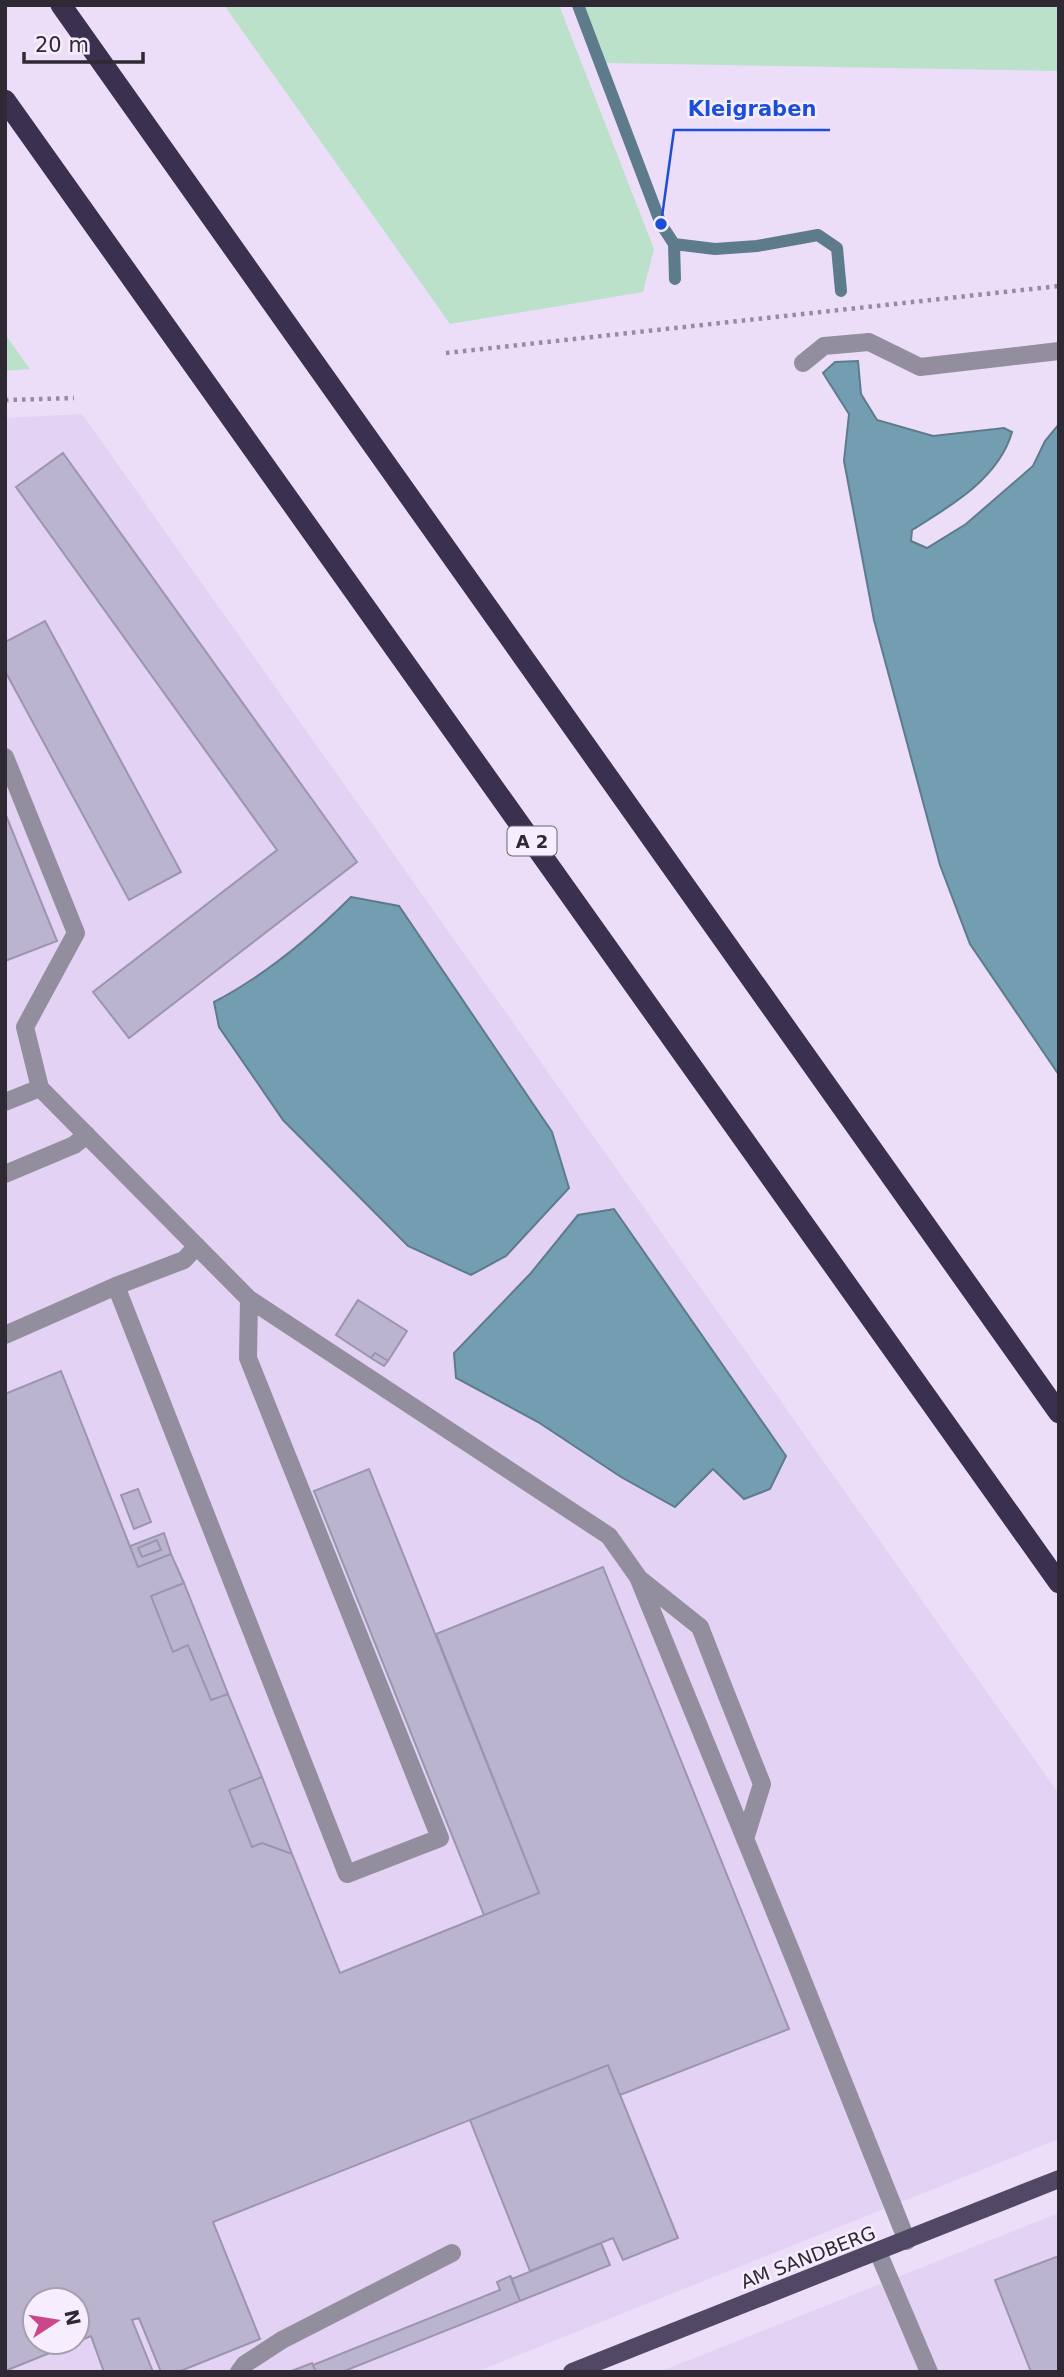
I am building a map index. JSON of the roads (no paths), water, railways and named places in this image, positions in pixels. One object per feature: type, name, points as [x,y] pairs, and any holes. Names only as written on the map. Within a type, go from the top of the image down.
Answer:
[{"type":"highway","points":[[61,5],[1059,1413]]},
{"type":"highway","name":"A 2","points":[[5,100],[1059,1583]]},
{"type":"main road","name":"AM SANDBERG","points":[[572,2372],[1059,2179]]},
{"type":"lane","points":[[803,363],[824,346],[869,342],[920,368],[1059,351]]},
{"type":"lane","points":[[5,757],[76,933],[25,1027],[40,1088],[249,1299],[608,1536],[638,1577],[906,2241]]},
{"type":"lane","points":[[5,1102],[40,1088]]},
{"type":"lane","points":[[5,1174],[74,1145],[87,1135]]},
{"type":"lane","points":[[5,1335],[116,1286],[184,1260],[197,1246]]},
{"type":"lane","points":[[116,1286],[347,1874],[440,1838],[248,1359],[249,1299]]},
{"type":"lane","points":[[638,1577],[700,1627],[762,1784],[745,1839]]},
{"type":"lane","points":[[878,2252],[929,2372]]},
{"type":"lane","points":[[239,2372],[245,2364],[282,2340],[452,2253]]},
{"type":"water","points":[[858,361],[861,394],[877,420],[933,436],[1004,428],[1012,432],[1006,448],[985,477],[957,501],[912,530],[911,541],[927,548],[966,524],[1033,466],[1045,441],[1059,424],[1059,1075],[970,944],[940,865],[874,620],[844,461],[849,414],[823,373],[835,362]]},
{"type":"water","points":[[351,897],[399,906],[552,1132],[569,1188],[506,1256],[471,1275],[408,1246],[283,1120],[219,1027],[214,1002],[287,955]]},
{"type":"water","points":[[614,1209],[786,1456],[770,1489],[744,1499],[713,1469],[675,1507],[621,1477],[538,1422],[456,1378],[454,1353],[531,1273],[578,1215]]},
{"type":"waterway","points":[[578,5],[661,224],[674,244],[715,249],[757,246],[818,235],[837,248],[841,291]]},
{"type":"waterway","points":[[674,244],[675,279]]},
{"type":"place","name":"Kleigraben","points":[[661,224]]}]
